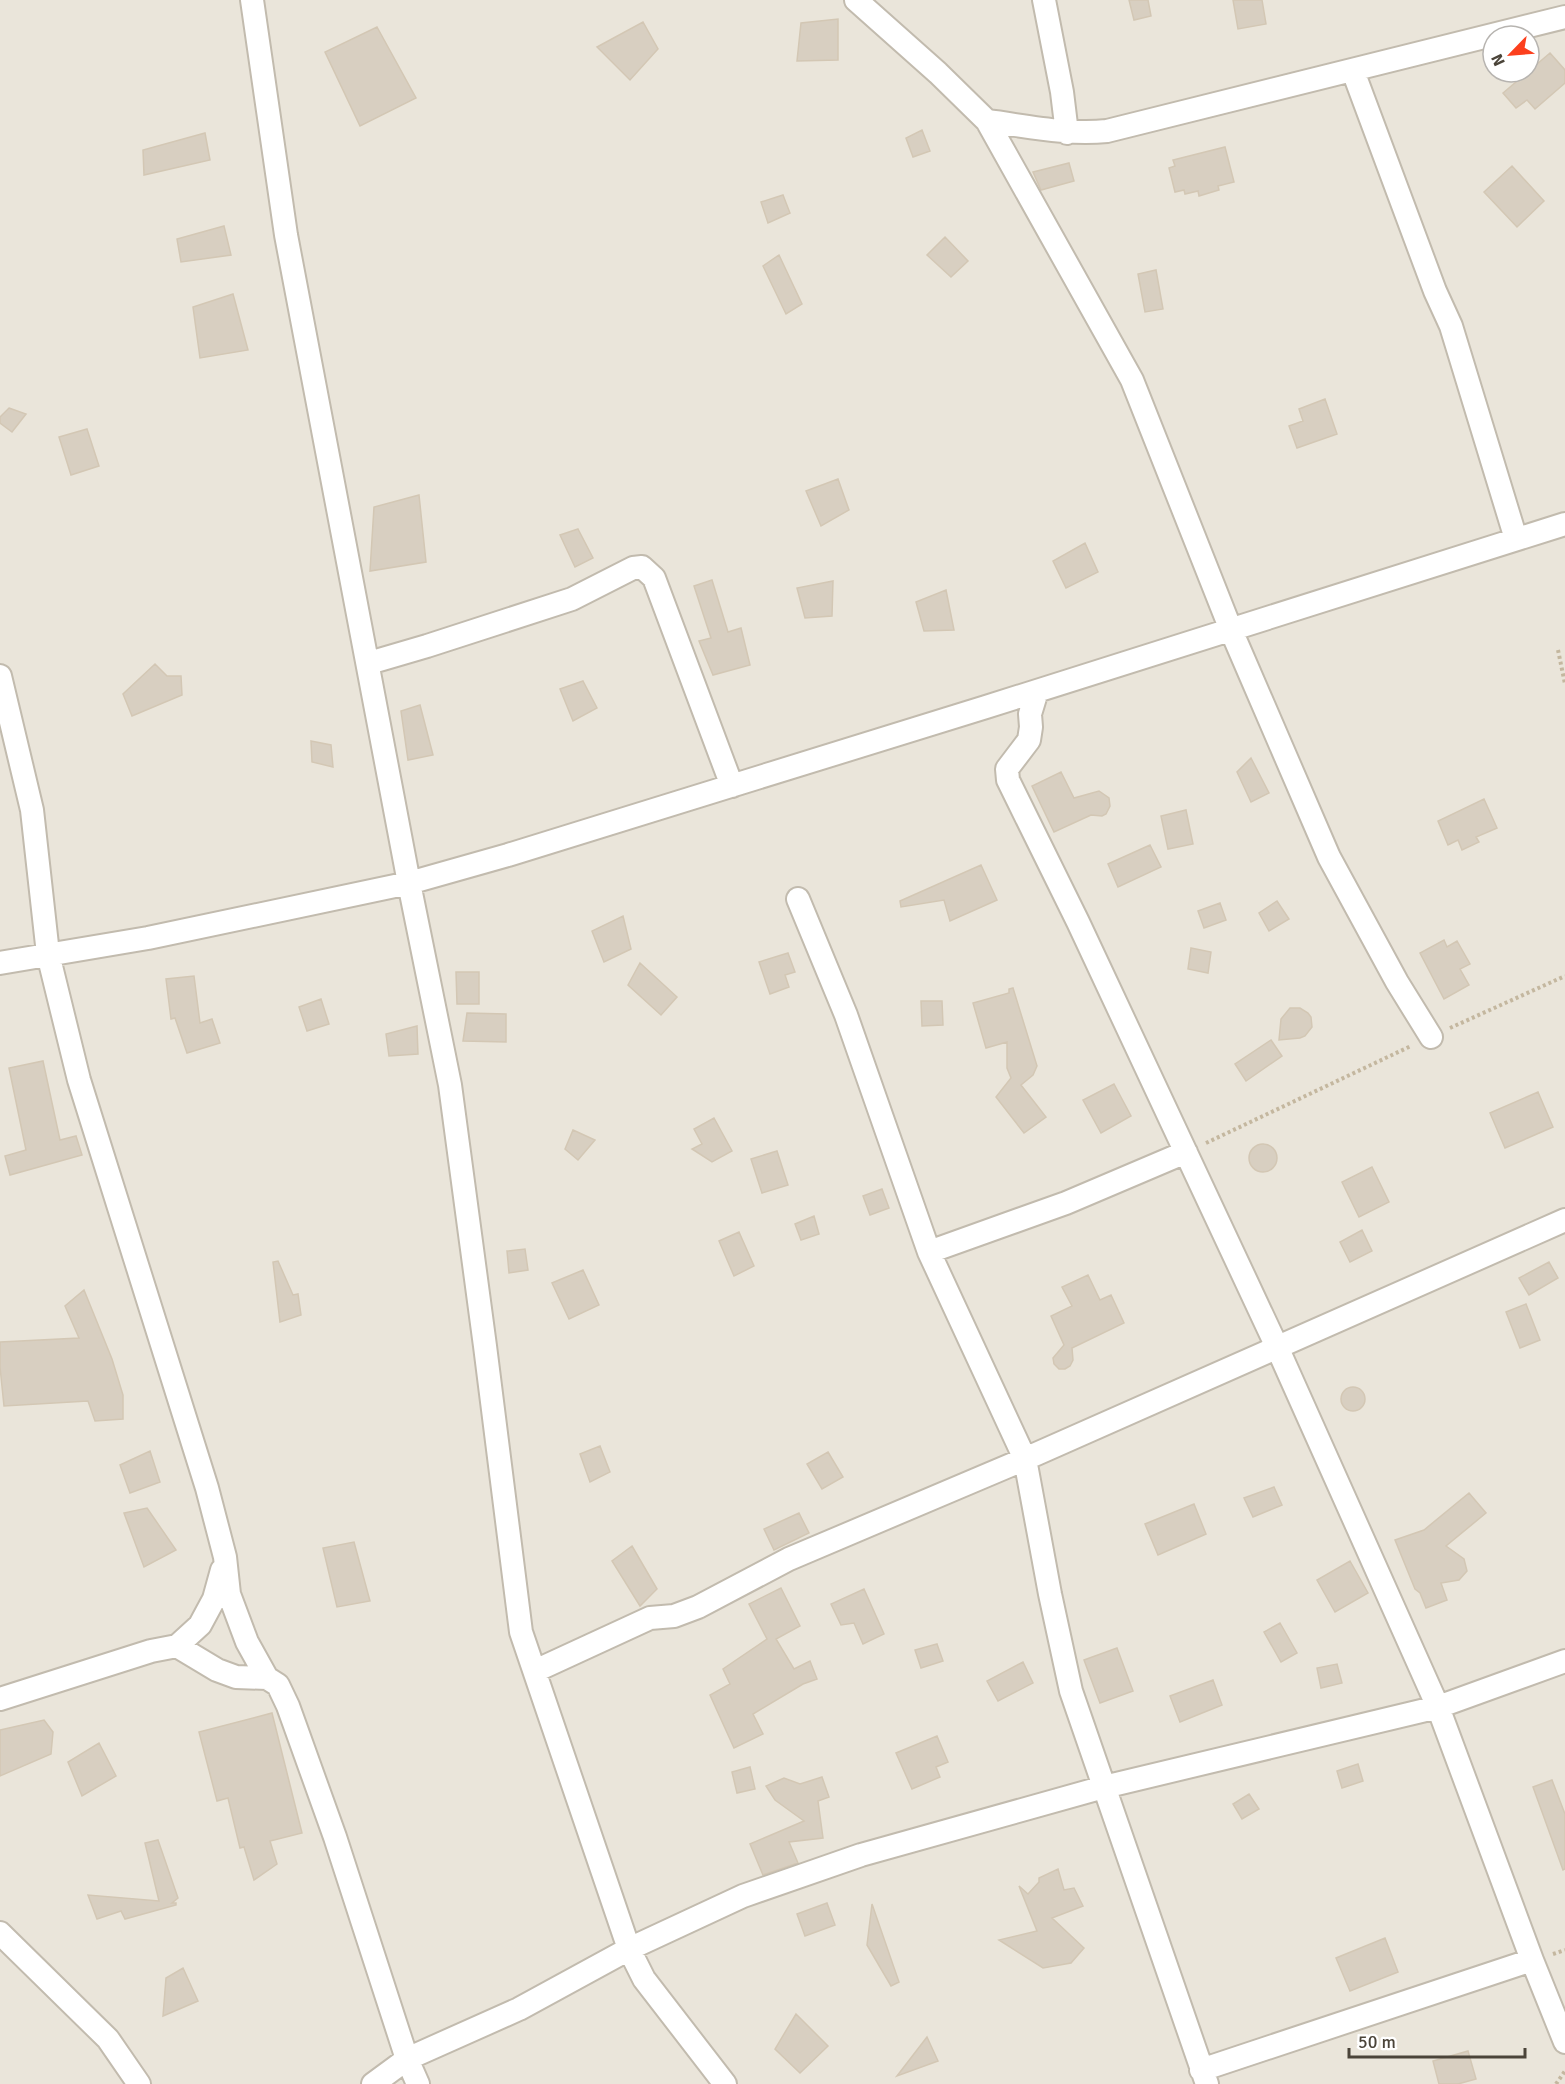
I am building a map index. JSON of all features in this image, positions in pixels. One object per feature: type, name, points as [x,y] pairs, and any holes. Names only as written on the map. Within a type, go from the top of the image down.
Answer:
[{"type":"street","points":[[252,0],[286,235],[409,883],[450,1085],[521,1632],[629,1948],[644,1980],[725,2084]]},
{"type":"street","points":[[856,0],[938,73],[987,121],[1132,380],[1231,630],[1329,857],[1396,982],[1431,1037]]},
{"type":"street","points":[[1044,0],[1062,92],[1067,133]]},
{"type":"street","points":[[987,121],[1067,133],[1107,131],[1565,17]]},
{"type":"street","points":[[1353,71],[1435,291],[1451,326],[1516,539]]},
{"type":"street","points":[[0,963],[148,938],[409,883],[732,786],[1565,524]]},
{"type":"street","points":[[369,663],[536,611],[572,598],[633,568],[642,567],[654,578],[732,786]]},
{"type":"street","points":[[0,676],[32,810],[48,954],[79,1080],[207,1488],[225,1557],[229,1594],[247,1642],[267,1678],[278,1685],[288,1706],[335,1837],[407,2059],[418,2084]]},
{"type":"street","points":[[1037,691],[1030,714],[1029,740],[1007,769],[1008,780],[1078,922],[1278,1347],[1438,1707],[1565,2042]]},
{"type":"street","points":[[798,899],[846,1015],[929,1252],[1025,1459],[1071,1691],[1204,2077],[1532,1960]]},
{"type":"street","points":[[929,1252],[1066,1203],[1186,1152]]},
{"type":"street","points":[[535,1671],[650,1618],[674,1616],[698,1607],[789,1559],[1025,1459],[1565,1220]]},
{"type":"street","points":[[0,1699],[151,1651],[177,1646],[200,1625],[214,1599],[225,1557]]},
{"type":"street","points":[[177,1646],[216,1670],[236,1677],[267,1678]]},
{"type":"street","points":[[373,2084],[407,2059],[519,2009],[629,1948],[743,1896],[861,1855],[1104,1787],[1438,1707],[1565,1660]]},
{"type":"street","points":[[0,1934],[108,2039],[140,2084]]},
{"type":"path","points":[[1558,651],[1565,684]]},
{"type":"path","points":[[1186,1152],[1565,976]]},
{"type":"path","points":[[1556,2084],[1565,2072]]},
{"type":"shaded area","points":[[0,0],[1565,0],[1565,2084],[0,2084]]},
{"type":"building","points":[[1129,0],[1148,0],[1151,16],[1134,20]]},
{"type":"building","points":[[1233,0],[1262,0],[1266,24],[1238,29]]},
{"type":"building","points":[[838,19],[838,60],[797,61],[801,23]]},
{"type":"building","points":[[643,22],[658,49],[630,80],[597,47]]},
{"type":"building","points":[[377,27],[416,98],[360,126],[325,52]]},
{"type":"building","points":[[1550,53],[1565,70],[1565,83],[1535,109],[1527,100],[1516,108],[1503,93],[1514,84],[1541,84],[1541,61]]},
{"type":"building","points":[[922,130],[930,151],[913,157],[906,138]]},
{"type":"building","points":[[205,133],[210,160],[144,175],[143,150]]},
{"type":"building","points":[[1225,147],[1234,182],[1218,186],[1219,190],[1199,196],[1198,191],[1185,194],[1184,190],[1175,192],[1169,168],[1175,166],[1173,160]]},
{"type":"building","points":[[1069,163],[1074,181],[1041,190],[1033,172]]},
{"type":"building","points":[[1512,166],[1544,201],[1517,227],[1484,192]]},
{"type":"building","points":[[783,195],[790,213],[768,223],[761,202]]},
{"type":"building","points":[[224,226],[231,255],[181,262],[177,239]]},
{"type":"building","points":[[945,237],[968,261],[951,277],[927,255]]},
{"type":"building","points":[[779,255],[802,304],[786,314],[763,266]]},
{"type":"building","points":[[1156,270],[1163,309],[1145,312],[1138,274]]},
{"type":"building","points":[[233,294],[248,350],[200,358],[193,307]]},
{"type":"building","points":[[1325,399],[1337,434],[1297,448],[1289,426],[1303,421],[1299,409]]},
{"type":"building","points":[[9,408],[26,414],[12,432],[0,423],[0,417]]},
{"type":"building","points":[[87,429],[99,466],[71,475],[59,437]]},
{"type":"building","points":[[838,479],[849,510],[821,526],[806,491]]},
{"type":"building","points":[[419,495],[426,562],[370,571],[374,507]]},
{"type":"building","points":[[578,529],[593,558],[575,567],[560,535]]},
{"type":"building","points":[[1085,543],[1098,572],[1066,588],[1053,561]]},
{"type":"building","points":[[712,580],[728,632],[741,628],[750,665],[713,675],[699,641],[711,638],[694,586]]},
{"type":"building","points":[[833,581],[832,616],[805,618],[797,588]]},
{"type":"building","points":[[946,590],[954,630],[924,631],[916,602]]},
{"type":"building","points":[[155,664],[167,676],[181,676],[182,695],[132,716],[123,694]]},
{"type":"building","points":[[583,681],[597,708],[573,721],[560,689]]},
{"type":"building","points":[[420,705],[433,755],[408,760],[401,711]]},
{"type":"building","points":[[311,741],[331,745],[333,767],[312,762]]},
{"type":"building","points":[[1251,758],[1269,793],[1251,802],[1237,772]]},
{"type":"building","points":[[1061,772],[1074,798],[1099,791],[1109,798],[1110,806],[1106,814],[1091,815],[1054,832],[1032,786]]},
{"type":"building","points":[[1484,799],[1497,828],[1476,837],[1479,842],[1462,850],[1458,840],[1448,845],[1438,821]]},
{"type":"building","points":[[1186,810],[1193,844],[1168,849],[1161,816]]},
{"type":"building","points":[[1150,845],[1161,867],[1118,887],[1108,864]]},
{"type":"building","points":[[981,865],[997,900],[950,921],[944,900],[901,907],[900,901]]},
{"type":"building","points":[[1277,901],[1289,919],[1269,931],[1259,913]]},
{"type":"building","points":[[1220,903],[1226,920],[1204,928],[1198,911]]},
{"type":"building","points":[[623,916],[631,949],[604,962],[592,931]]},
{"type":"building","points":[[1444,940],[1447,947],[1457,941],[1470,964],[1460,969],[1469,985],[1444,999],[1420,953]]},
{"type":"building","points":[[1191,948],[1211,952],[1208,973],[1188,969]]},
{"type":"building","points":[[788,953],[795,972],[785,975],[789,987],[770,994],[759,962]]},
{"type":"building","points":[[640,963],[677,997],[661,1015],[628,985]]},
{"type":"building","points":[[456,972],[479,972],[479,1004],[457,1004]]},
{"type":"building","points":[[194,976],[200,1023],[212,1019],[220,1043],[187,1053],[175,1018],[171,1019],[166,979]]},
{"type":"building","points":[[1013,988],[1037,1066],[1033,1075],[1021,1085],[1046,1117],[1024,1133],[996,1097],[1011,1078],[1007,1068],[1007,1042],[986,1048],[973,1003],[1009,993],[1009,989]]},
{"type":"building","points":[[321,999],[329,1024],[307,1031],[299,1007]]},
{"type":"building","points":[[921,1001],[942,1001],[943,1025],[922,1026]]},
{"type":"building","points":[[1290,1008],[1300,1008],[1308,1013],[1312,1027],[1305,1036],[1300,1038],[1279,1040],[1281,1019]]},
{"type":"building","points":[[467,1013],[506,1014],[506,1042],[463,1041]]},
{"type":"building","points":[[417,1026],[418,1054],[389,1056],[386,1034]]},
{"type":"building","points":[[1271,1040],[1282,1056],[1246,1081],[1235,1064]]},
{"type":"building","points":[[43,1061],[60,1140],[76,1136],[82,1155],[10,1175],[5,1156],[26,1150],[9,1068]]},
{"type":"building","points":[[1114,1084],[1131,1116],[1101,1133],[1083,1100]]},
{"type":"building","points":[[1538,1092],[1553,1127],[1505,1148],[1490,1113]]},
{"type":"building","points":[[714,1118],[732,1151],[712,1162],[692,1149],[702,1144],[694,1129]]},
{"type":"building","points":[[573,1130],[595,1140],[578,1160],[565,1149]]},
{"type":"building","points":[[1263,1144],[1273,1148],[1277,1158],[1273,1168],[1263,1172],[1253,1168],[1249,1158],[1253,1148]]},
{"type":"building","points":[[777,1151],[788,1185],[762,1193],[751,1159]]},
{"type":"building","points":[[1372,1167],[1389,1202],[1359,1217],[1342,1182]]},
{"type":"building","points":[[882,1189],[889,1208],[870,1215],[863,1196]]},
{"type":"building","points":[[814,1216],[819,1234],[801,1240],[795,1224]]},
{"type":"building","points":[[1362,1230],[1372,1251],[1350,1262],[1340,1242]]},
{"type":"building","points":[[739,1232],[754,1266],[734,1276],[719,1241]]},
{"type":"building","points":[[525,1249],[528,1270],[509,1273],[507,1251]]},
{"type":"building","points":[[278,1261],[293,1295],[298,1294],[301,1315],[280,1322],[273,1262]]},
{"type":"building","points":[[1549,1262],[1558,1278],[1529,1295],[1519,1278]]},
{"type":"building","points":[[583,1270],[599,1305],[569,1319],[552,1283]]},
{"type":"building","points":[[1088,1275],[1100,1300],[1111,1295],[1124,1323],[1072,1348],[1073,1360],[1070,1366],[1059,1369],[1054,1364],[1053,1358],[1064,1345],[1051,1316],[1072,1306],[1062,1287]]},
{"type":"building","points":[[84,1290],[112,1359],[123,1395],[123,1419],[95,1421],[88,1401],[4,1406],[0,1342],[79,1338],[65,1306]]},
{"type":"building","points":[[1526,1304],[1540,1340],[1520,1348],[1506,1312]]},
{"type":"building","points":[[1353,1387],[1362,1390],[1365,1399],[1362,1408],[1353,1411],[1344,1408],[1341,1399],[1344,1390]]},
{"type":"building","points":[[600,1446],[610,1472],[590,1482],[580,1454]]},
{"type":"building","points":[[150,1451],[160,1482],[130,1493],[120,1465]]},
{"type":"building","points":[[828,1452],[843,1477],[822,1489],[807,1464]]},
{"type":"building","points":[[1274,1487],[1282,1505],[1253,1517],[1244,1498]]},
{"type":"building","points":[[1469,1493],[1486,1513],[1446,1546],[1464,1559],[1467,1571],[1459,1580],[1441,1583],[1447,1600],[1426,1608],[1420,1593],[1415,1589],[1395,1540],[1424,1530]]},
{"type":"building","points":[[1194,1504],[1206,1534],[1158,1555],[1145,1524]]},
{"type":"building","points":[[147,1508],[176,1550],[144,1567],[124,1513]]},
{"type":"building","points":[[799,1513],[809,1533],[774,1550],[764,1529]]},
{"type":"building","points":[[354,1542],[370,1601],[337,1607],[323,1548]]},
{"type":"building","points":[[632,1546],[657,1589],[640,1606],[612,1561]]},
{"type":"building","points":[[1350,1561],[1368,1593],[1335,1612],[1317,1580]]},
{"type":"building","points":[[781,1588],[800,1626],[776,1639],[794,1669],[810,1661],[817,1679],[803,1684],[753,1714],[763,1734],[734,1748],[710,1695],[730,1684],[723,1669],[767,1639],[749,1604]]},
{"type":"building","points":[[864,1589],[884,1634],[863,1644],[854,1623],[841,1625],[831,1604]]},
{"type":"building","points":[[1280,1623],[1297,1653],[1281,1662],[1264,1632]]},
{"type":"building","points":[[937,1644],[943,1661],[921,1668],[915,1650]]},
{"type":"building","points":[[1117,1648],[1133,1691],[1100,1703],[1084,1660]]},
{"type":"building","points":[[1023,1662],[1033,1683],[998,1701],[987,1681]]},
{"type":"building","points":[[1337,1664],[1342,1683],[1321,1688],[1317,1668]]},
{"type":"building","points":[[1213,1680],[1222,1705],[1180,1722],[1170,1696]]},
{"type":"building","points":[[272,1713],[302,1833],[270,1841],[277,1864],[254,1880],[244,1847],[240,1848],[228,1798],[217,1801],[199,1732]]},
{"type":"building","points":[[44,1720],[53,1732],[51,1754],[0,1776],[0,1730]]},
{"type":"building","points":[[937,1736],[948,1762],[936,1767],[940,1777],[912,1789],[896,1753]]},
{"type":"building","points":[[99,1743],[116,1776],[82,1796],[68,1762]]},
{"type":"building","points":[[1358,1764],[1363,1781],[1342,1788],[1337,1771]]},
{"type":"building","points":[[750,1767],[755,1789],[737,1793],[732,1772]]},
{"type":"building","points":[[822,1777],[829,1797],[818,1801],[823,1838],[789,1842],[798,1863],[763,1875],[750,1844],[804,1821],[775,1800],[766,1786],[784,1778],[800,1784]]},
{"type":"building","points":[[1552,1780],[1565,1814],[1565,1869],[1563,1870],[1533,1787]]},
{"type":"building","points":[[1249,1794],[1259,1809],[1242,1819],[1233,1804]]},
{"type":"building","points":[[158,1840],[178,1898],[172,1903],[176,1905],[125,1919],[121,1911],[97,1919],[88,1895],[159,1901],[145,1843]]},
{"type":"building","points":[[1058,1869],[1064,1890],[1074,1888],[1083,1906],[1052,1918],[1084,1948],[1071,1963],[1043,1968],[999,1940],[1037,1931],[1019,1886],[1028,1894],[1039,1882],[1039,1878]]},
{"type":"building","points":[[827,1903],[835,1925],[805,1936],[797,1914]]},
{"type":"building","points":[[872,1904],[899,1982],[891,1986],[867,1945]]},
{"type":"building","points":[[1385,1938],[1398,1972],[1350,1991],[1336,1958]]},
{"type":"building","points":[[183,1968],[198,2001],[163,2016],[166,1978]]},
{"type":"building","points":[[796,2014],[828,2046],[800,2073],[775,2049]]},
{"type":"building","points":[[927,2037],[938,2061],[897,2076]]},
{"type":"building","points":[[1468,2051],[1476,2079],[1458,2084],[1439,2084],[1433,2061]]}]
